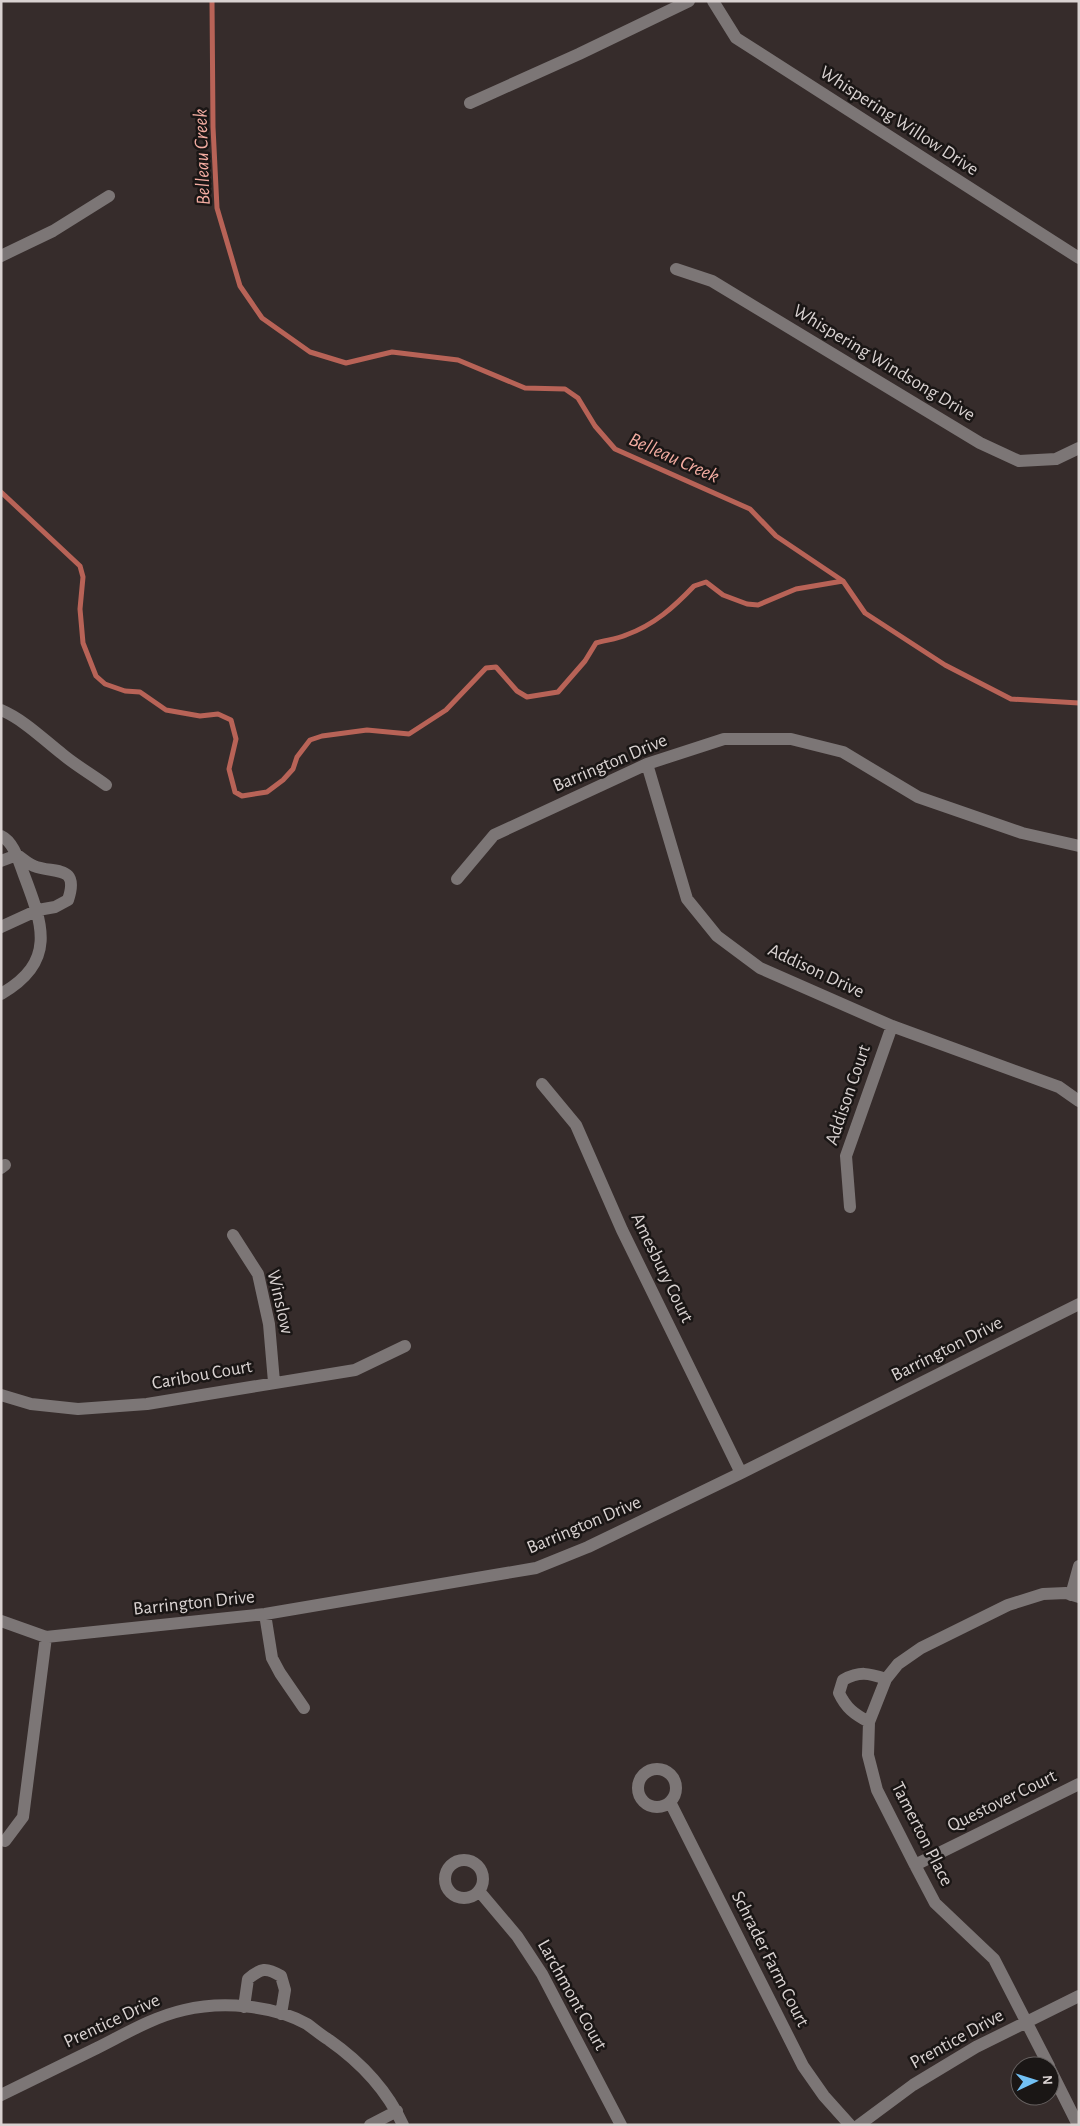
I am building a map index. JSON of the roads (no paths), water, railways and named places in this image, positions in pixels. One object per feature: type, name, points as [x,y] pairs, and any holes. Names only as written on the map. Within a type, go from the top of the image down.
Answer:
[{"type":"street","points":[[470,103],[579,54],[689,1]]},
{"type":"street","name":"Whispering Willow Drive","points":[[713,1],[736,38],[1079,258]]},
{"type":"street","points":[[1,256],[53,231],[109,196]]},
{"type":"street","name":"Whispering Windsong Drive","points":[[676,269],[712,281],[980,443],[1019,461],[1056,459],[1079,448]]},
{"type":"street","points":[[1,710],[11,714],[34,730],[62,754],[106,784]]},
{"type":"street","name":"Barrington Drive","points":[[458,879],[494,835],[647,764],[724,739],[791,739],[843,752],[918,797],[1022,832],[1079,846]]},
{"type":"street","name":"Addison Drive","points":[[647,764],[687,899],[717,936],[760,968],[892,1026],[1059,1087],[1079,1101]]},
{"type":"street","points":[[1,836],[7,838],[16,855],[38,910],[42,935],[36,961],[23,979],[1,994]]},
{"type":"street","points":[[1,862],[16,855]]},
{"type":"street","points":[[1,927],[38,910],[55,907],[68,900],[72,888],[69,878],[61,870],[33,866],[16,855]]},
{"type":"street","name":"Addison Court","points":[[850,1207],[846,1156],[892,1026]]},
{"type":"street","name":"Amesbury Court","points":[[542,1084],[576,1125],[622,1230],[741,1473]]},
{"type":"street","name":"Winslow","points":[[233,1235],[258,1274],[269,1324],[274,1382]]},
{"type":"street","name":"Barrington Drive","points":[[1,1621],[46,1637],[266,1614],[536,1568],[588,1547],[741,1473],[1079,1304]]},
{"type":"street","name":"Caribou Court","points":[[1,1395],[32,1404],[78,1409],[147,1404],[355,1370],[405,1346]]},
{"type":"street","name":"Tamerton Place","points":[[1044,2056],[994,1959],[935,1902],[915,1865],[877,1790],[868,1756],[869,1722],[886,1679],[898,1664],[921,1648],[1008,1605],[1043,1594],[1075,1596],[1079,1566]]},
{"type":"street","points":[[266,1614],[272,1658],[304,1708]]},
{"type":"street","points":[[5,1841],[23,1817],[46,1637]]},
{"type":"street","points":[[869,1722],[852,1713],[844,1705],[839,1693],[842,1680],[856,1673],[886,1679]]},
{"type":"street","name":"Questover Court","points":[[915,1865],[1079,1784]]},
{"type":"street","name":"Schrader Farm Court","points":[[670,1802],[803,2066],[824,2096],[850,2125]]},
{"type":"street","name":"Larchmont Court","points":[[479,1891],[517,1936],[542,1974],[620,2125]]},
{"type":"street","points":[[244,2007],[248,1979],[258,1971],[270,1969],[281,1976],[285,1990],[281,2014]]},
{"type":"street","name":"Prentice Drive","points":[[859,2125],[913,2085],[976,2048],[1079,1996]]},
{"type":"street","name":"Prentice Drive","points":[[1,2095],[152,2021],[184,2010],[244,2007],[281,2014],[306,2024],[337,2046],[370,2075],[397,2111],[403,2125]]},
{"type":"street","name":"Tamerton Place","points":[[1060,2089],[1078,2125]]},
{"type":"street","points":[[370,2125],[397,2111]]},
{"type":"waterway","name":"Belleau Creek","points":[[212,1],[213,127],[217,208],[240,286],[262,318],[310,352],[346,363],[392,352],[458,360],[525,388],[565,389],[578,398],[595,426],[615,449],[750,509],[776,536],[843,581],[865,613],[945,665],[1011,699],[1079,703]]},
{"type":"waterway","points":[[1,492],[80,566],[83,577],[80,609],[83,643],[96,676],[105,684],[125,691],[140,692],[166,710],[200,716],[218,714],[231,720],[236,739],[229,769],[235,792],[242,796],[267,792],[283,780],[293,769],[297,757],[310,740],[322,736],[367,730],[409,734],[446,710],[486,668],[496,667],[517,691],[527,697],[558,692],[585,661],[596,643],[623,636],[655,621],[694,586],[706,582],[723,595],[747,604],[758,605],[796,589],[843,581]]}]
